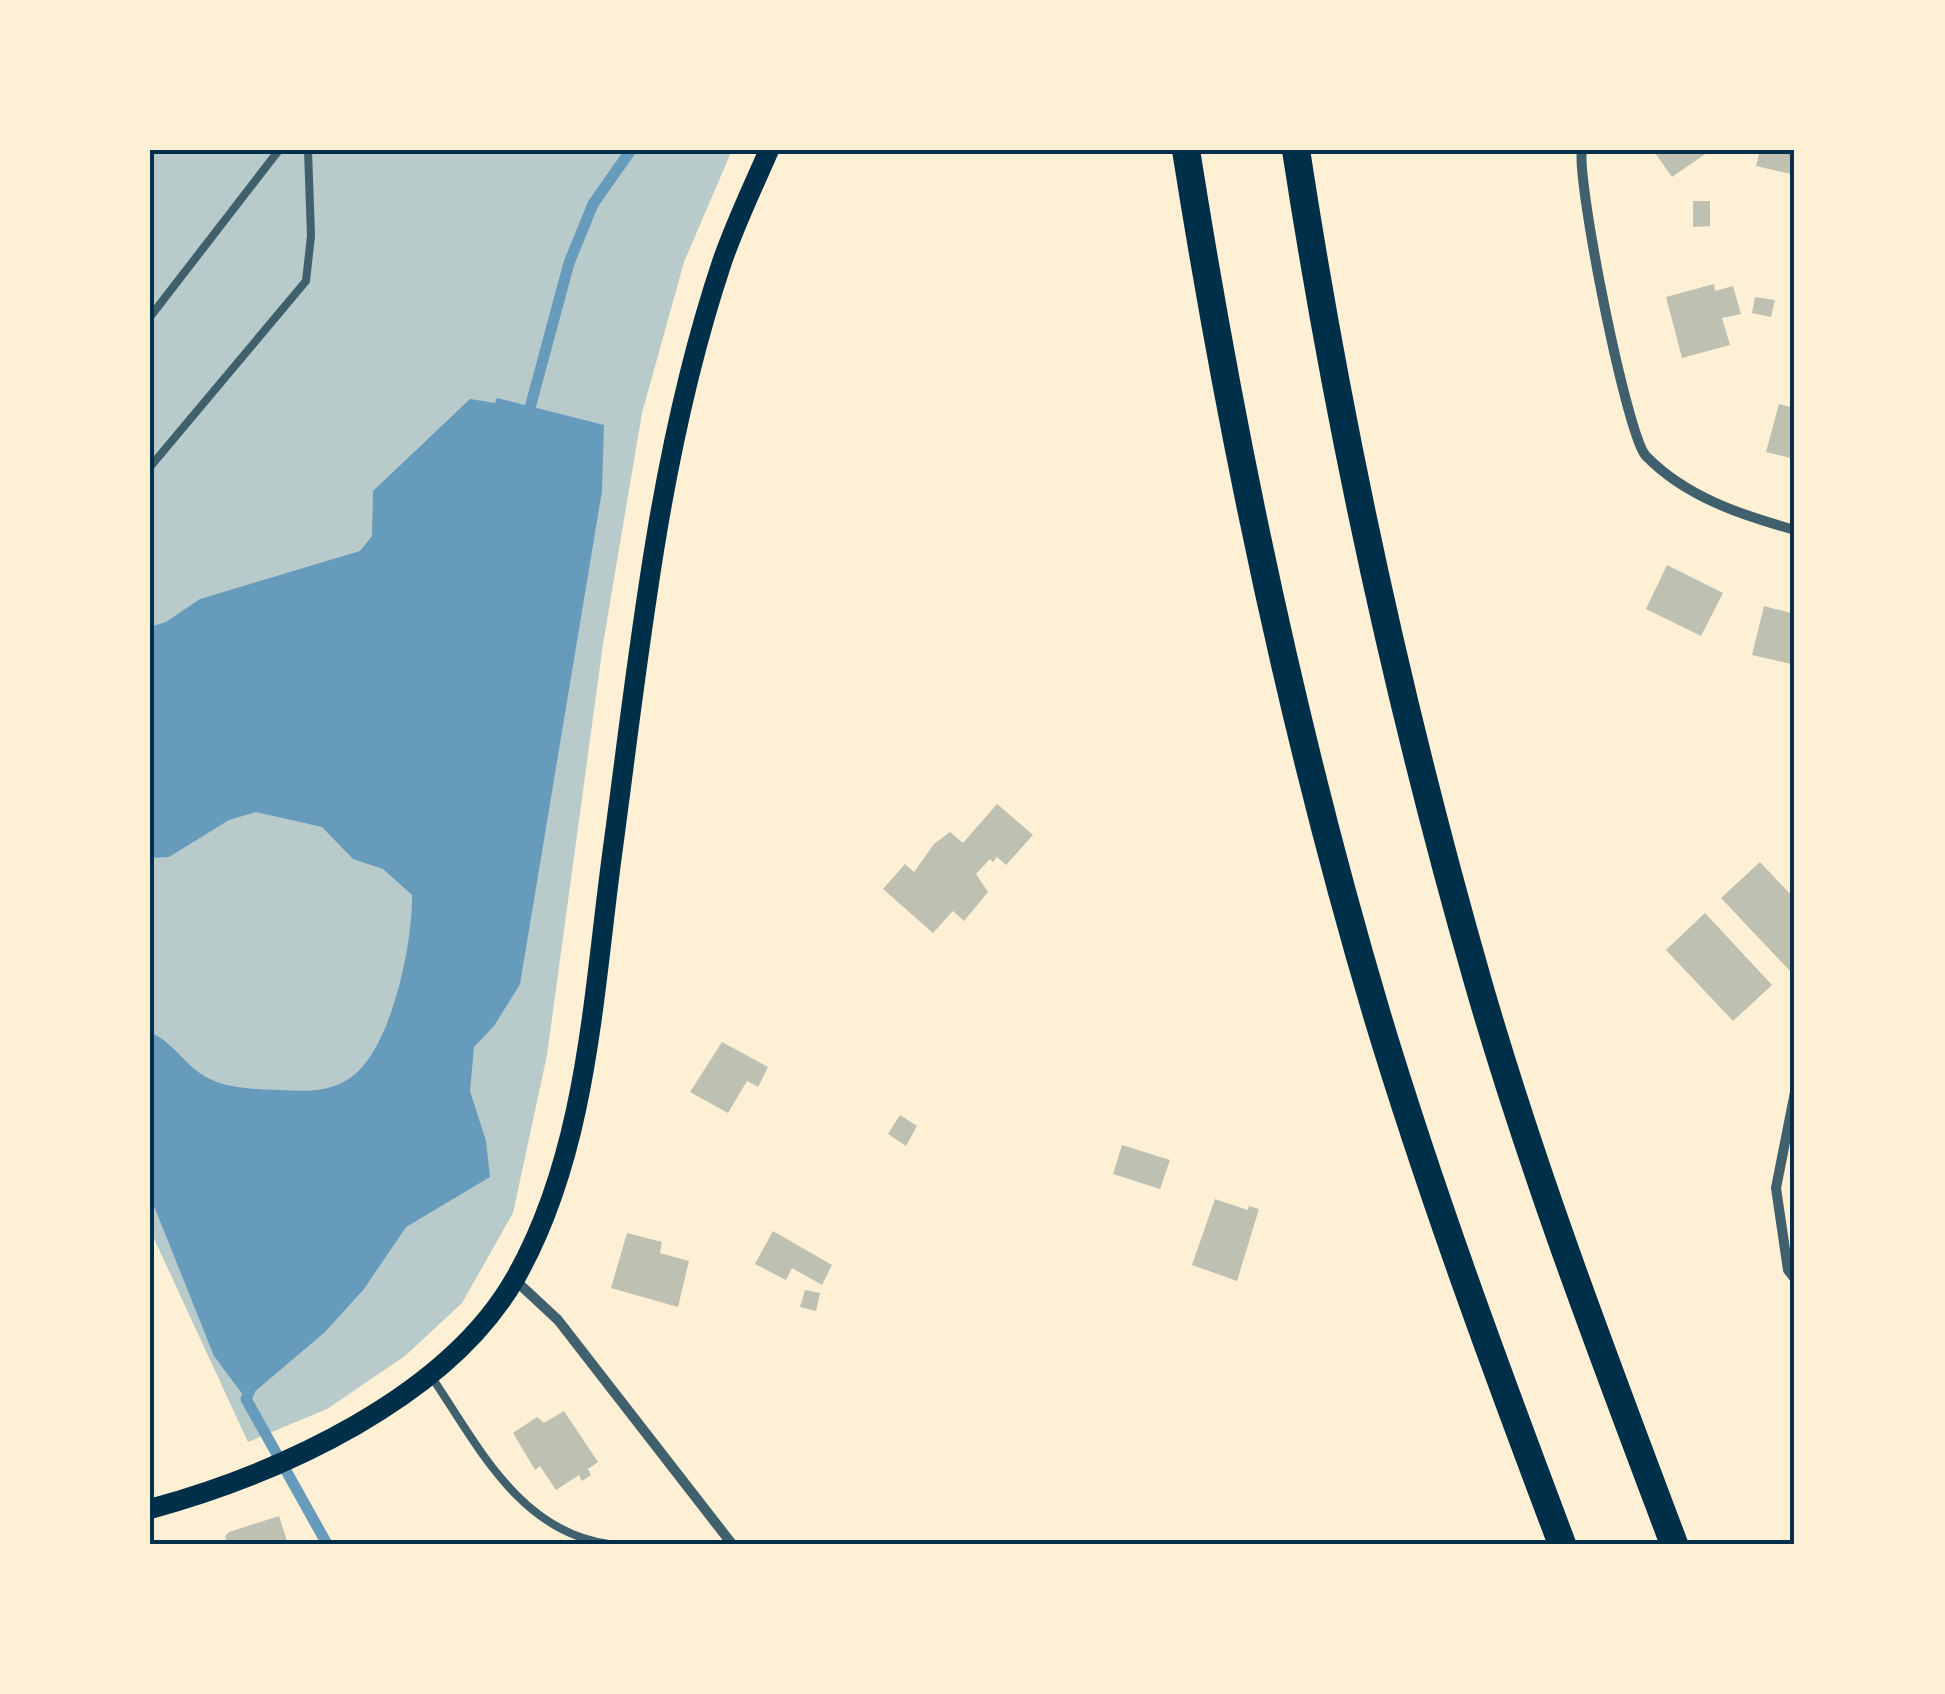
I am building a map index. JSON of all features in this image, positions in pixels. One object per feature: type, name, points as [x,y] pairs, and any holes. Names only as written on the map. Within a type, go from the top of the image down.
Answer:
[{"type":"highway","points":[[1186,150],[1247,491],[1281,644],[1377,1013],[1438,1204],[1562,1544]]},
{"type":"highway","points":[[1296,150],[1346,432],[1422,768],[1478,983],[1538,1170],[1674,1544]]},
{"type":"main road","points":[[150,1508],[300,1457],[428,1372],[482,1323],[515,1280],[541,1225],[569,1144],[650,571],[678,418],[723,259],[768,150]]},
{"type":"street","points":[[1582,150],[1621,390],[1642,453],[1692,492],[1748,517],[1795,530]]},
{"type":"street","points":[[1795,1092],[1776,1188],[1788,1270],[1795,1279]]},
{"type":"street","points":[[515,1280],[558,1320],[732,1543]]},
{"type":"lane","points":[[150,317],[279,150]]},
{"type":"lane","points":[[150,467],[306,281],[311,236],[308,150]]},
{"type":"lane","points":[[428,1372],[528,1510],[569,1534],[609,1544]]},
{"type":"lane","points":[[720,1544],[732,1543]]},
{"type":"shaded area","points":[[150,150],[732,150],[684,262],[642,413],[603,644],[547,1055],[513,1213],[462,1303],[405,1356],[327,1409],[248,1442],[150,1230]]},
{"type":"water","points":[[497,398],[604,425],[602,491],[520,984],[494,1026],[474,1047],[470,1091],[486,1141],[490,1177],[406,1227],[364,1289],[325,1332],[246,1399],[214,1356],[150,1196],[150,1032],[194,1069],[226,1085],[305,1091],[347,1080],[362,1067],[387,1023],[403,968],[412,895],[383,869],[353,859],[322,827],[256,812],[229,820],[169,857],[150,858],[150,627],[166,622],[200,599],[360,551],[372,536],[373,491],[470,399],[495,403]]},
{"type":"building","points":[[1653,150],[1711,150],[1672,177]]},
{"type":"building","points":[[1760,150],[1795,150],[1795,175],[1756,166]]},
{"type":"building","points":[[1693,201],[1710,201],[1710,226],[1693,227]]},
{"type":"building","points":[[1714,284],[1715,291],[1733,286],[1741,314],[1722,318],[1730,345],[1682,358],[1666,297]]},
{"type":"building","points":[[1755,297],[1775,300],[1771,317],[1752,313]]},
{"type":"building","points":[[1779,404],[1795,408],[1795,459],[1766,452]]},
{"type":"building","points":[[1667,565],[1723,593],[1701,636],[1646,609]]},
{"type":"building","points":[[1764,606],[1795,614],[1795,665],[1752,655]]},
{"type":"building","points":[[997,804],[1033,835],[1006,865],[997,857],[993,862],[990,859],[976,874],[988,892],[964,921],[953,911],[933,933],[883,889],[905,864],[914,872],[934,844],[950,832],[963,843]]},
{"type":"building","points":[[1760,862],[1795,899],[1795,966],[1790,971],[1721,898]]},
{"type":"building","points":[[1705,913],[1772,985],[1733,1021],[1666,950]]},
{"type":"building","points":[[722,1042],[768,1067],[758,1087],[747,1081],[728,1113],[690,1092]]},
{"type":"building","points":[[900,1115],[917,1126],[906,1146],[888,1134]]},
{"type":"building","points":[[1122,1145],[1170,1160],[1160,1189],[1113,1174]]},
{"type":"building","points":[[1215,1199],[1248,1210],[1249,1206],[1259,1209],[1237,1281],[1192,1265]]},
{"type":"building","points":[[773,1231],[832,1265],[822,1285],[792,1268],[786,1280],[755,1264]]},
{"type":"building","points":[[627,1233],[662,1242],[660,1253],[689,1261],[678,1307],[611,1288]]},
{"type":"building","points":[[805,1290],[820,1293],[816,1311],[800,1307]]},
{"type":"building","points":[[564,1411],[598,1462],[588,1469],[591,1475],[582,1481],[579,1475],[556,1490],[540,1466],[535,1470],[513,1433],[537,1417],[544,1423]]},
{"type":"building","points":[[279,1516],[288,1544],[227,1544],[225,1536],[229,1532]]},
{"type":"waterway","points":[[527,419],[569,263],[593,204],[631,150]]},
{"type":"waterway","points":[[252,1385],[246,1399],[327,1544]]}]
